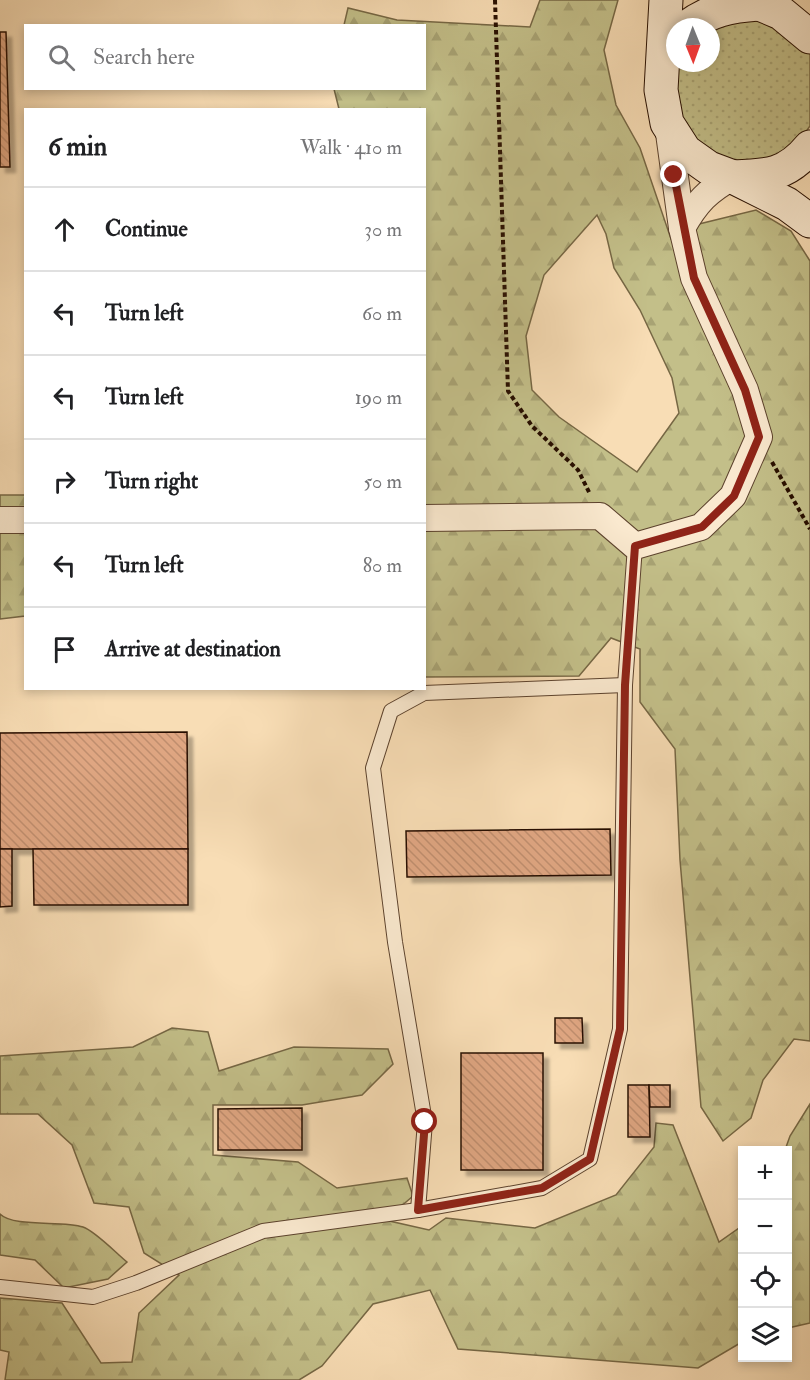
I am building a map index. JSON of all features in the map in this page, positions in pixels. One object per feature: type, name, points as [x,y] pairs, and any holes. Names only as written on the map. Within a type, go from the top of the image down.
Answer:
[{"type":"main road","points":[[666,0],[667,18]]},
{"type":"main road","points":[[700,18],[729,6],[754,2],[781,13],[807,28]]},
{"type":"main road","points":[[666,66],[661,90],[667,123],[686,151],[709,168],[733,177],[787,204],[810,221]]},
{"type":"main road","points":[[733,177],[764,176],[782,171],[798,162],[810,147]]},
{"type":"street","points":[[426,518],[600,516],[635,546],[702,527],[734,496],[759,437],[745,390],[694,278],[682,228],[667,123]]},
{"type":"street","points":[[682,228],[695,204],[711,189],[733,177]]},
{"type":"street","points":[[0,520],[24,520]]},
{"type":"lane","points":[[0,1287],[93,1297],[136,1283],[263,1231],[418,1210],[542,1188],[590,1159],[620,1029],[625,685],[635,546]]},
{"type":"lane","points":[[418,1210],[425,1122],[395,942],[373,768],[391,711],[424,693],[625,685]]},
{"type":"path","points":[[495,0],[508,391],[532,426],[578,470],[600,516]]},
{"type":"path","points":[[759,437],[810,529]]},
{"type":"green space","points":[[540,0],[618,0],[604,50],[616,105],[640,148],[671,239],[699,224],[756,210],[791,231],[810,261],[810,1041],[794,1039],[763,1080],[751,1118],[723,1141],[701,1107],[680,860],[675,749],[640,702],[640,649],[611,638],[579,676],[426,677],[426,108],[339,108],[334,90],[426,90],[426,24],[344,24],[348,8],[397,20],[530,27]],"holes":[[[597,215],[606,234],[614,268],[640,310],[672,378],[679,413],[637,472],[559,417],[532,390],[526,336],[544,275]]]},
{"type":"green space","points":[[761,16],[810,51],[810,126],[796,144],[769,160],[736,163],[706,152],[675,114],[676,72],[720,72],[720,25]]},
{"type":"green space","points":[[0,495],[24,495],[24,616],[0,619]]},
{"type":"green space","points":[[172,1028],[208,1032],[219,1071],[294,1047],[388,1049],[393,1064],[362,1095],[302,1105],[213,1105],[213,1155],[298,1162],[337,1188],[407,1178],[413,1196],[385,1220],[429,1230],[446,1218],[535,1228],[616,1195],[654,1147],[656,1123],[673,1125],[719,1242],[738,1229],[738,1344],[698,1368],[458,1349],[430,1290],[373,1304],[322,1366],[299,1380],[5,1380],[9,1352],[0,1350],[0,1298],[62,1303],[101,1363],[132,1362],[139,1313],[179,1275],[144,1253],[129,1207],[94,1203],[72,1145],[38,1114],[0,1114],[0,1056],[133,1047]]},
{"type":"green space","points":[[810,1104],[810,1323],[792,1327],[792,1146],[786,1146]]},
{"type":"green space","points":[[0,1214],[16,1221],[83,1227],[99,1237],[127,1262],[108,1279],[64,1288],[35,1260],[0,1255]]},
{"type":"building","points":[[0,32],[6,32],[10,167],[0,167]]},
{"type":"building","points":[[187,732],[188,849],[0,849],[0,733]]},
{"type":"building","points":[[610,829],[611,875],[407,877],[406,831]]},
{"type":"building","points":[[0,849],[12,849],[12,906],[0,907]]},
{"type":"building","points":[[33,849],[188,849],[188,905],[34,905]]},
{"type":"building","points":[[555,1018],[582,1018],[583,1043],[555,1043]]},
{"type":"building","points":[[461,1053],[543,1053],[543,1170],[461,1170]]},
{"type":"building","points":[[628,1085],[649,1085],[650,1137],[628,1137]]},
{"type":"building","points":[[649,1085],[670,1085],[670,1107],[650,1107]]},
{"type":"building","points":[[302,1108],[302,1150],[218,1150],[218,1109]]},
{"type":"route","points":[[425,1122],[418,1210],[542,1188],[590,1159],[620,1029],[625,685],[635,546],[702,527],[734,496],[759,437],[745,390],[694,278],[682,228],[674,175]]}]
